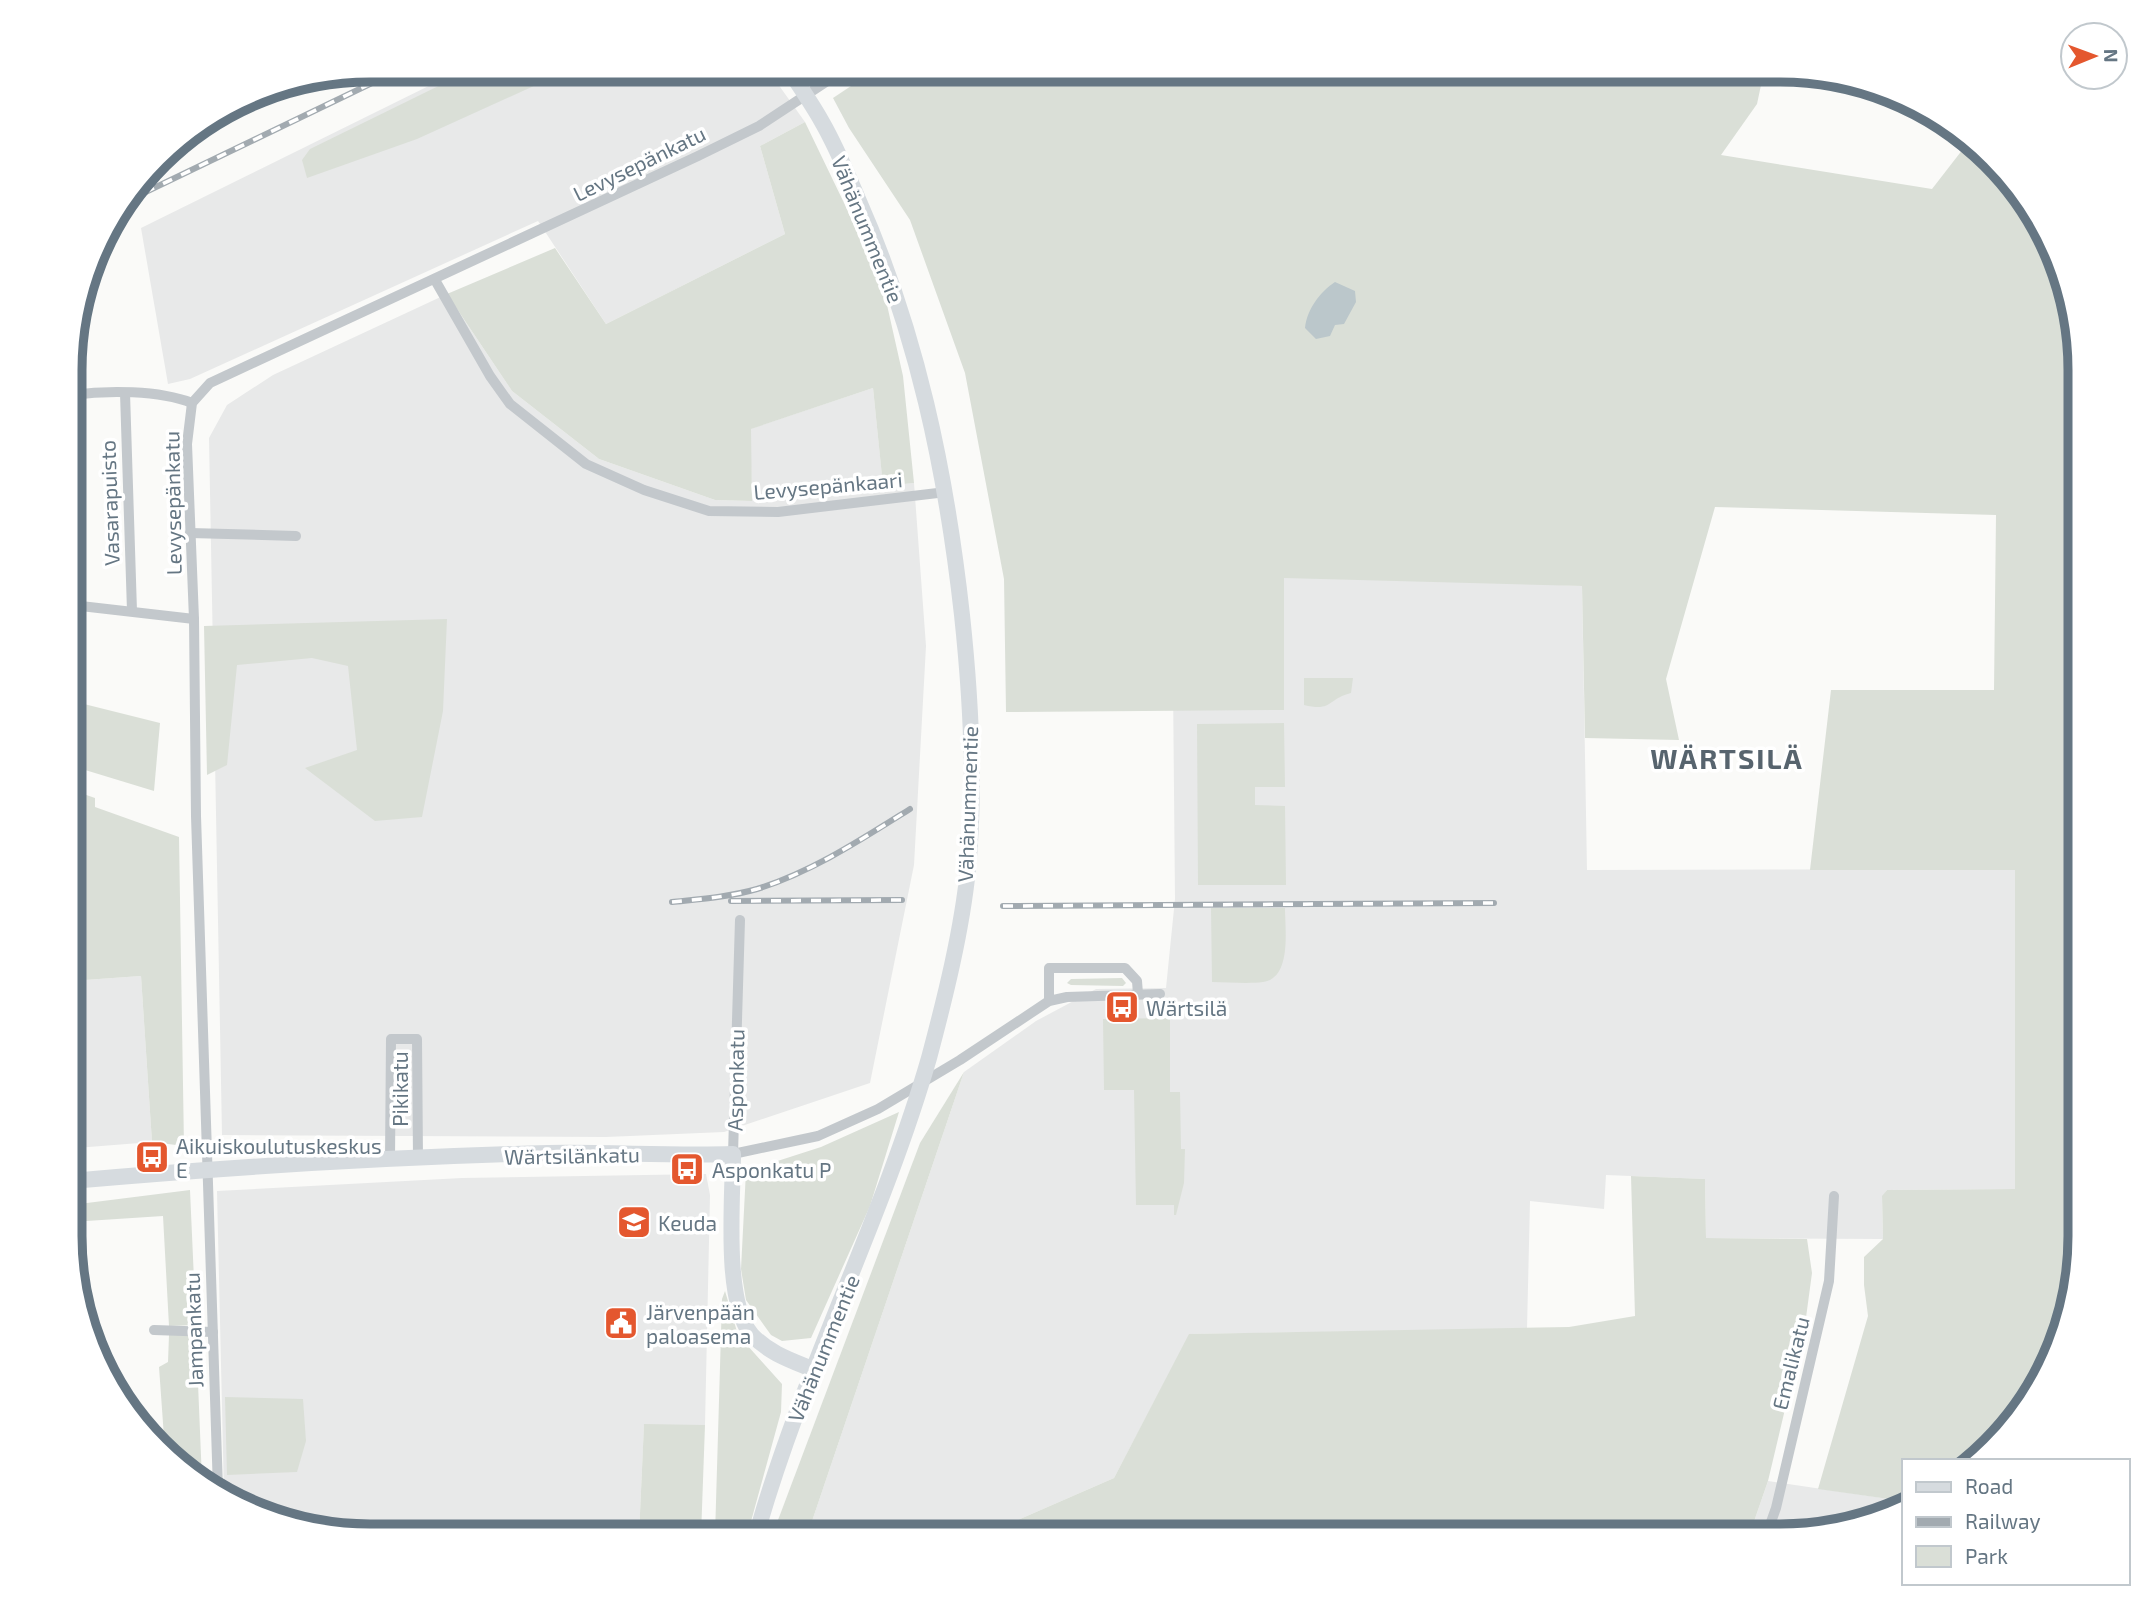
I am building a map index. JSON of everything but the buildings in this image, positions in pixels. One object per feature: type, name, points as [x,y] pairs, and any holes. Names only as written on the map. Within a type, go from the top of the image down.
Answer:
[{"type":"main road","name":"Vähänummentie","points":[[760,1524],[812,1369],[880,1206],[928,1061],[948,985],[968,870],[971,770],[968,672],[956,559],[946,492],[914,353],[884,257],[823,124],[797,82]]},
{"type":"main road","name":"Wärtsilänkatu","points":[[82,1180],[207,1169],[390,1159],[549,1153],[733,1154]]},
{"type":"main road","name":"Asponkatu","points":[[733,1154],[732,1270],[737,1302],[750,1333],[771,1352],[812,1369]]},
{"type":"street","name":"Levysepänkatu","points":[[207,1169],[196,816],[194,619],[187,444],[192,403],[210,383],[759,126],[826,82]]},
{"type":"street","name":"Levysepänkaari","points":[[435,279],[490,376],[510,404],[586,464],[644,490],[709,511],[778,512],[946,492]]},
{"type":"street","points":[[82,395],[125,393],[174,396],[192,403]]},
{"type":"street","name":"Vasarapuisto","points":[[125,393],[132,611]]},
{"type":"street","points":[[190,533],[296,536]]},
{"type":"street","points":[[82,606],[194,619]]},
{"type":"street","name":"Asponkatu","points":[[733,1154],[740,920]]},
{"type":"street","points":[[1049,1001],[1049,968],[1125,968],[1137,981],[1138,994]]},
{"type":"street","name":"Wärtsilänkatu","points":[[733,1154],[818,1136],[878,1110],[1049,1001],[1067,997],[1160,994]]},
{"type":"street","name":"Pikikatu","points":[[390,1159],[391,1039],[417,1039],[418,1159]]},
{"type":"street","name":"Jampankatu","points":[[207,1169],[218,1480]]},
{"type":"street","name":"Emalikatu","points":[[1770,1524],[1829,1281],[1833,1196]]},
{"type":"street","points":[[154,1330],[213,1332]]},
{"type":"shaded area","points":[[437,82],[777,82],[805,122],[760,146],[785,234],[606,324],[538,221],[190,379],[168,384],[141,228]]},
{"type":"shaded area","points":[[1335,282],[1355,291],[1356,302],[1344,324],[1335,325],[1330,336],[1316,339],[1305,328],[1308,314],[1319,296]]},
{"type":"shaded area","points":[[447,294],[512,391],[599,459],[715,500],[752,501],[750,429],[873,388],[883,485],[914,483],[926,646],[914,865],[870,1083],[724,1132],[606,1137],[222,1135],[209,438],[227,405],[273,375]]},
{"type":"shaded area","points":[[1276,573],[1582,586],[1587,870],[2015,869],[2015,1189],[1887,1190],[1882,1197],[1883,1239],[1706,1238],[1705,1179],[1606,1175],[1604,1209],[1530,1201],[1527,1329],[1190,1334],[1114,1478],[1009,1524],[811,1524],[964,1072],[1036,1021],[1096,989],[1166,988],[1175,899],[1172,575]]},
{"type":"shaded area","points":[[141,976],[152,1142],[82,1148],[82,981]]},
{"type":"shaded area","points":[[706,1174],[710,1195],[705,1425],[644,1425],[640,1524],[352,1523],[296,1514],[260,1502],[224,1484],[217,1191],[462,1178]]},
{"type":"shaded area","points":[[1768,1481],[1895,1500],[1836,1518],[1798,1523],[1753,1524]]},
{"type":"green space","points":[[447,82],[543,82],[417,139],[307,178],[302,160],[310,149]]},
{"type":"green space","points":[[857,82],[1762,82],[1757,104],[1721,155],[1932,189],[1963,149],[1996,180],[2029,226],[2046,260],[2058,296],[2067,352],[2068,1235],[2062,1292],[2046,1346],[2019,1396],[1996,1426],[1970,1452],[1961,1459],[1902,1459],[1902,1496],[1895,1500],[1818,1489],[1868,1316],[1864,1257],[1883,1239],[1882,1196],[1887,1190],[2015,1189],[2015,870],[1810,870],[1831,690],[1994,690],[1996,515],[1715,507],[1666,679],[1679,740],[1585,738],[1582,586],[1284,578],[1284,710],[1006,712],[1004,579],[965,373],[910,220],[849,128],[833,98]]},
{"type":"green space","points":[[805,122],[885,296],[903,376],[914,483],[883,486],[873,388],[751,429],[752,501],[715,500],[599,459],[512,391],[447,294],[555,248],[606,324],[785,234],[760,146]]},
{"type":"green space","points":[[447,619],[443,711],[422,817],[375,821],[305,768],[357,750],[348,666],[312,658],[237,665],[227,765],[207,775],[204,626]]},
{"type":"green space","points":[[1304,678],[1353,678],[1351,693],[1325,706],[1304,705]]},
{"type":"green space","points":[[82,704],[160,723],[154,791],[82,769]]},
{"type":"green space","points":[[1284,723],[1285,787],[1255,787],[1255,805],[1285,806],[1286,885],[1198,885],[1197,724]]},
{"type":"green space","points":[[82,793],[95,798],[95,807],[179,837],[184,1146],[152,1142],[141,976],[82,981]]},
{"type":"green space","points":[[1211,908],[1285,908],[1286,940],[1283,962],[1272,979],[1257,983],[1212,982]]},
{"type":"green space","points":[[1122,978],[1126,983],[1123,986],[1067,983],[1071,979]]},
{"type":"green space","points":[[1170,1018],[1170,1092],[1180,1092],[1181,1149],[1185,1149],[1184,1183],[1176,1215],[1174,1205],[1136,1205],[1134,1090],[1104,1090],[1103,1019]]},
{"type":"green space","points":[[964,1072],[811,1524],[777,1524],[920,1143]]},
{"type":"green space","points":[[899,1112],[870,1206],[811,1338],[782,1341],[771,1335],[746,1300],[741,1269],[746,1171],[821,1147]]},
{"type":"green space","points":[[1631,1176],[1705,1179],[1706,1238],[1807,1239],[1812,1273],[1805,1325],[1768,1481],[1753,1524],[1009,1524],[1114,1478],[1189,1334],[1569,1327],[1635,1316]]},
{"type":"green space","points":[[190,1190],[196,1325],[169,1326],[163,1216],[82,1221],[82,1204]]},
{"type":"green space","points":[[725,1291],[738,1335],[782,1384],[781,1412],[750,1524],[715,1524],[722,1299]]},
{"type":"green space","points":[[169,1335],[196,1335],[202,1469],[164,1436],[159,1367],[168,1362]]},
{"type":"green space","points":[[225,1397],[303,1399],[306,1441],[297,1472],[227,1475]]},
{"type":"green space","points":[[644,1424],[705,1425],[701,1524],[640,1524]]},
{"type":"railway","points":[[144,193],[374,82]]},
{"type":"railway","points":[[672,902],[736,894],[777,882],[836,854],[910,809]]},
{"type":"railway","points":[[731,901],[902,900]]},
{"type":"railway","points":[[1003,906],[1494,903]]},
{"type":"place","name":"Wärtsilä","points":[[1122,1007]]},
{"type":"place","name":"Aikuiskoulutuskeskus E","points":[[152,1157]]},
{"type":"place","name":"Asponkatu P","points":[[687,1169]]},
{"type":"place","name":"Keuda","points":[[634,1222]]},
{"type":"place","name":"Järvenpään paloasema","points":[[621,1323]]},
{"type":"district","name":"WÄRTSILÄ","points":[[1727,758]]}]
